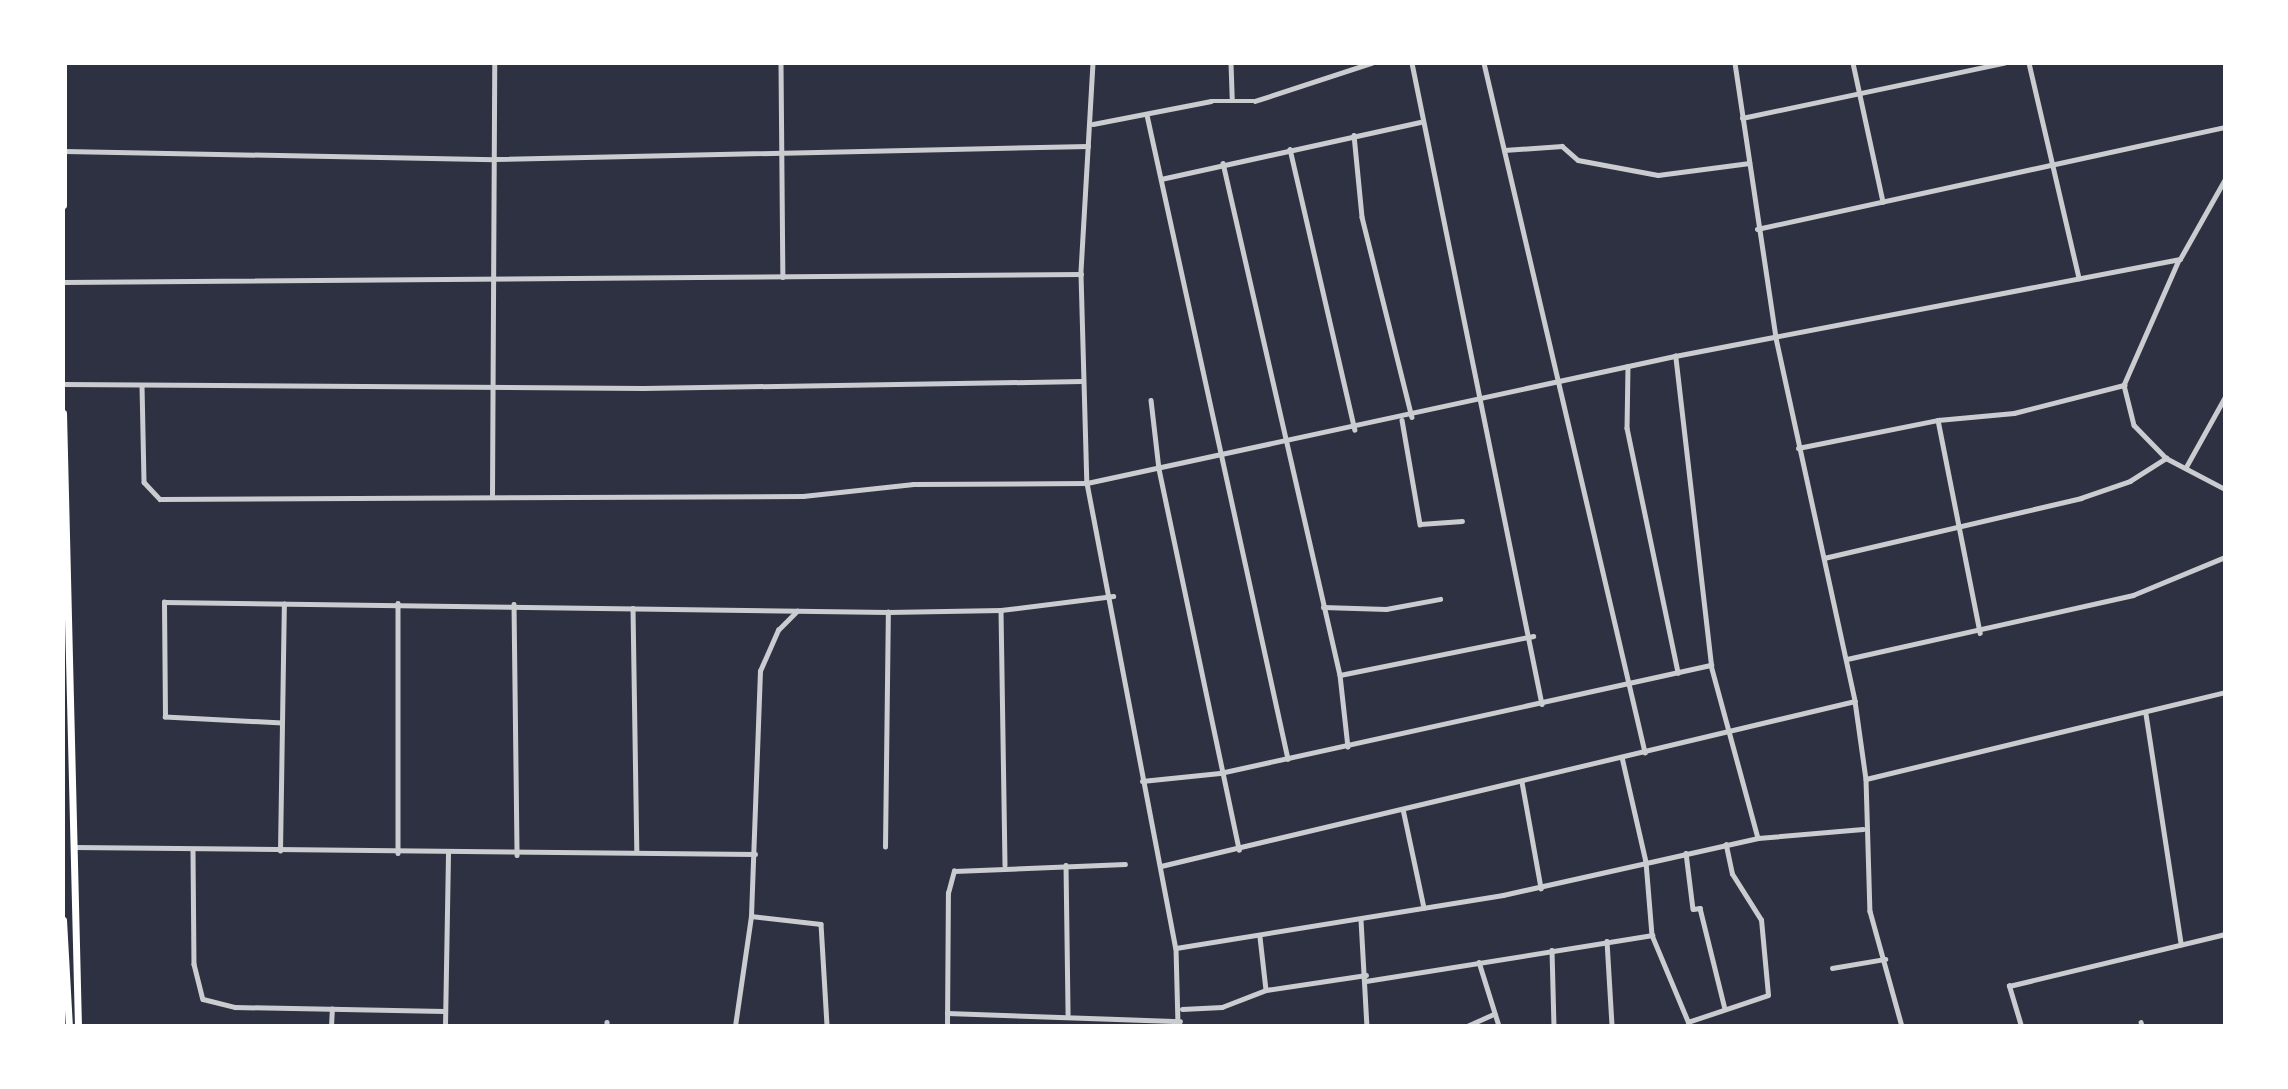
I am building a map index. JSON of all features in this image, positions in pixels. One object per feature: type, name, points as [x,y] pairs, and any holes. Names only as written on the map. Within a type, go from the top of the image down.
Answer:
[{"type":"main road","points":[[63,63],[63,205]]},
{"type":"main road","points":[[63,413],[78,1026]]},
{"type":"main road","points":[[63,920],[69,1026]]},
{"type":"street","points":[[492,495],[494,63]]},
{"type":"street","points":[[780,63],[783,277]]},
{"type":"street","points":[[947,1013],[1068,1014],[1179,1023],[1182,1009],[1176,948],[1142,781],[1113,596],[1087,483],[1081,274],[1088,146],[1093,124],[1093,63]]},
{"type":"street","points":[[1231,63],[1232,100]]},
{"type":"street","points":[[1093,124],[1232,100],[1255,101],[1328,82],[1371,63]]},
{"type":"street","points":[[1412,63],[1420,121],[1533,636],[1542,704]]},
{"type":"street","points":[[1484,63],[1625,685],[1645,752]]},
{"type":"street","points":[[1735,63],[1757,229],[1776,338],[1855,701],[1866,779],[1863,830],[1870,911],[1902,1026]]},
{"type":"street","points":[[1853,63],[1883,202]]},
{"type":"street","points":[[1742,118],[1862,96],[2004,63]]},
{"type":"street","points":[[2029,63],[2055,164],[2079,278]]},
{"type":"street","points":[[1147,115],[1288,759]]},
{"type":"street","points":[[1161,179],[1420,121]]},
{"type":"street","points":[[1757,229],[2225,127]]},
{"type":"street","points":[[1354,135],[1362,216],[1412,417]]},
{"type":"street","points":[[65,151],[494,159],[1088,146]]},
{"type":"street","points":[[1504,150],[1562,146],[1578,160],[1658,175],[1749,163]]},
{"type":"street","points":[[1290,149],[1355,430]]},
{"type":"street","points":[[1223,163],[1340,676],[1348,747]]},
{"type":"street","points":[[2225,179],[2179,259],[2124,385],[2134,425],[2166,458],[2225,489]]},
{"type":"street","points":[[142,385],[144,482],[160,499],[492,495],[803,496],[913,484],[1087,483],[1223,459],[1288,442],[1557,386],[1675,356],[2179,259]]},
{"type":"street","points":[[63,282],[1081,274]]},
{"type":"street","points":[[1675,356],[1711,665],[1733,730],[1758,838]]},
{"type":"street","points":[[1628,366],[1627,428],[1678,673]]},
{"type":"street","points":[[63,384],[493,386],[1082,382]]},
{"type":"street","points":[[1798,448],[1938,420],[2014,413],[2124,385]]},
{"type":"street","points":[[2186,467],[2225,397]]},
{"type":"street","points":[[1151,400],[1159,469],[1220,774],[1239,850]]},
{"type":"street","points":[[1402,420],[1420,524],[1462,521]]},
{"type":"street","points":[[1938,420],[1980,633]]},
{"type":"street","points":[[1824,558],[1959,530],[2130,481],[2166,458]]},
{"type":"street","points":[[1847,659],[1980,633],[2133,595],[2225,557]]},
{"type":"street","points":[[282,723],[165,717],[161,608],[169,599],[888,612],[1001,610],[1113,596]]},
{"type":"street","points":[[1323,607],[1386,609],[1440,599]]},
{"type":"street","points":[[280,851],[284,603]]},
{"type":"street","points":[[398,603],[398,853]]},
{"type":"street","points":[[514,604],[517,855]]},
{"type":"street","points":[[633,608],[637,852]]},
{"type":"street","points":[[1001,610],[1005,866]]},
{"type":"street","points":[[734,1026],[751,916],[760,671],[778,630],[798,611]]},
{"type":"street","points":[[885,847],[888,612]]},
{"type":"street","points":[[1340,676],[1533,636]]},
{"type":"street","points":[[1142,781],[1220,774],[1711,665]]},
{"type":"street","points":[[1866,779],[2146,715],[2225,692]]},
{"type":"street","points":[[1161,866],[1239,850],[1403,808],[1855,701]]},
{"type":"street","points":[[2146,715],[2181,944]]},
{"type":"street","points":[[1622,757],[1646,862],[1652,935],[1689,1024],[1725,1009],[1766,1000],[1768,969],[1761,920],[1732,874],[1726,845]]},
{"type":"street","points":[[1521,782],[1541,888]]},
{"type":"street","points":[[1403,808],[1424,908]]},
{"type":"street","points":[[1176,948],[1361,920],[1541,888],[1758,838],[1863,830]]},
{"type":"street","points":[[73,846],[194,851],[517,855],[637,852],[755,854]]},
{"type":"street","points":[[194,851],[194,964],[203,999],[235,1007],[444,1011]]},
{"type":"street","points":[[445,1026],[448,853]]},
{"type":"street","points":[[1686,853],[1693,909],[1700,908],[1725,1009]]},
{"type":"street","points":[[1066,864],[1068,1014]]},
{"type":"street","points":[[947,1026],[950,879],[961,867],[1125,864]]},
{"type":"street","points":[[751,916],[821,924],[827,1026]]},
{"type":"street","points":[[1361,920],[1367,1026]]},
{"type":"street","points":[[2021,1026],[2009,986],[2225,934]]},
{"type":"street","points":[[1182,1009],[1229,1006],[1266,990],[1366,978],[1410,979],[1479,962],[1652,935]]},
{"type":"street","points":[[1260,936],[1266,990]]},
{"type":"street","points":[[1607,941],[1612,1026]]},
{"type":"street","points":[[1552,950],[1554,1026]]},
{"type":"street","points":[[1832,968],[1885,959]]},
{"type":"street","points":[[1479,962],[1493,1014],[1499,1026]]},
{"type":"street","points":[[331,1026],[332,1009]]},
{"type":"street","points":[[1467,1026],[1493,1014]]}]
